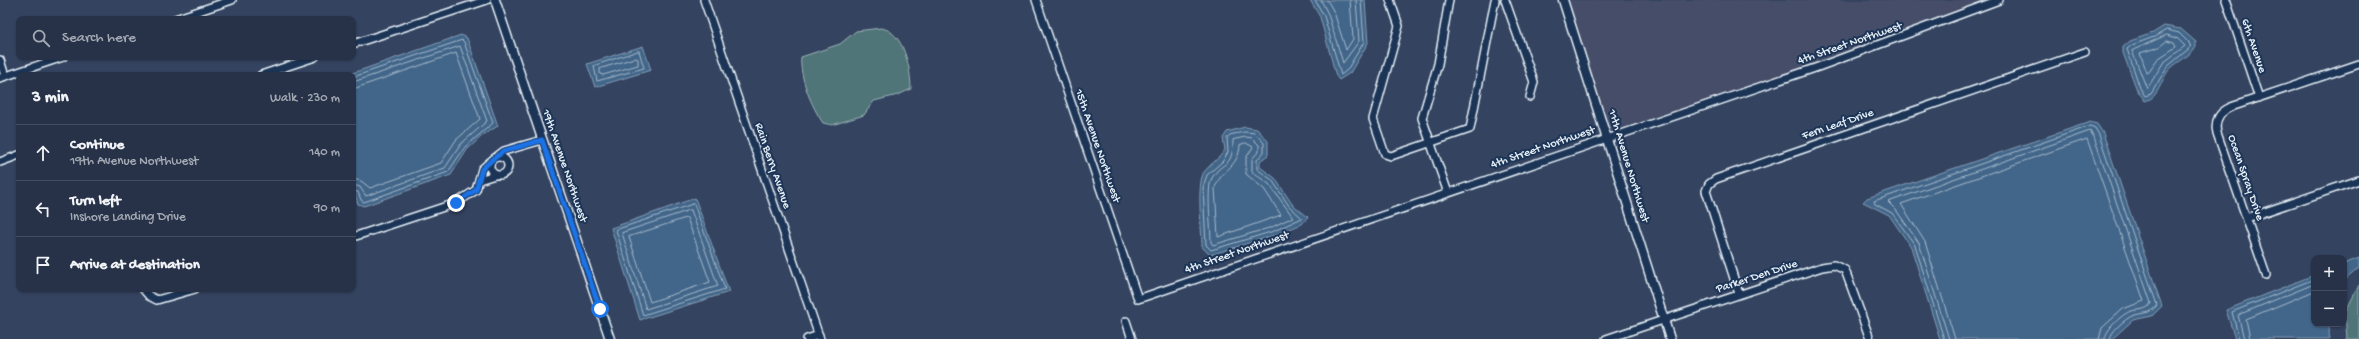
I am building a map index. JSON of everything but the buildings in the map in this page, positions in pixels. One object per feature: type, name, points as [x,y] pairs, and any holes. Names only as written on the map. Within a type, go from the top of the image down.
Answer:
[{"type":"street","points":[[184,16],[232,0]]},
{"type":"street","points":[[356,43],[487,0]]},
{"type":"street","name":"19th Avenue Northwest","points":[[495,0],[610,339]]},
{"type":"street","name":"Rain Berry Avenue","points":[[704,0],[819,337]]},
{"type":"street","name":"15th Avenue Northwest","points":[[1036,0],[1138,299]]},
{"type":"street","points":[[1390,0],[1399,26],[1373,119],[1385,154],[1391,156],[1470,129],[1495,0]]},
{"type":"street","points":[[1448,193],[1422,118],[1438,64],[1449,0]]},
{"type":"street","points":[[1504,0],[1534,82],[1530,96]]},
{"type":"street","name":"11th Avenue Northwest","points":[[1562,0],[1670,339]]},
{"type":"street","name":"4th Street Northwest","points":[[1138,299],[1818,67],[1999,0]]},
{"type":"street","name":"6th Avenue","points":[[2226,0],[2259,98]]},
{"type":"street","name":"Fern Leaf Drive","points":[[1739,294],[1706,191],[1709,184],[1716,178],[2085,52]]},
{"type":"street","points":[[0,60],[3,77],[16,73]]},
{"type":"street","points":[[18,72],[53,60]]},
{"type":"street","points":[[270,72],[306,60]]},
{"type":"street","name":"Ocean Spray Drive","points":[[2266,275],[2216,125],[2218,117],[2227,109],[2359,64]]},
{"type":"street","points":[[356,236],[456,203],[476,190],[482,169],[504,151],[542,140]]},
{"type":"street","points":[[479,180],[495,175],[500,176],[506,173],[508,163],[515,148]]},
{"type":"street","points":[[0,162],[16,156]]},
{"type":"street","points":[[494,159],[504,158],[508,163]]},
{"type":"street","points":[[494,159],[491,170],[495,175]]},
{"type":"street","points":[[2247,218],[2359,180]]},
{"type":"street","name":"Parker Den Drive","points":[[1606,339],[1822,267],[1834,266],[1845,270],[1851,280],[1870,339]]},
{"type":"street","points":[[146,292],[149,296],[157,300],[185,292]]},
{"type":"street","points":[[1126,321],[1132,339]]},
{"type":"street","points":[[807,339],[819,337]]},
{"type":"shaded area","points":[[1568,0],[1987,0],[1817,63],[1610,132]]},
{"type":"green space","points":[[881,28],[889,31],[895,36],[905,52],[910,72],[911,89],[898,95],[874,101],[864,115],[832,125],[823,123],[807,92],[802,74],[801,57],[840,44],[856,31]]},
{"type":"green space","points":[[2359,285],[2359,339],[2347,339],[2347,309]]},
{"type":"water","points":[[1310,0],[1365,0],[1368,43],[1350,73],[1339,80],[1336,76],[1320,17]]},
{"type":"water","points":[[2164,26],[2181,29],[2196,42],[2196,47],[2190,54],[2170,69],[2154,96],[2145,101],[2137,90],[2123,53],[2123,47],[2130,41],[2153,33]]},
{"type":"water","points":[[461,35],[467,38],[498,126],[483,135],[467,150],[451,175],[364,206],[358,204],[356,198],[356,72]]},
{"type":"water","points":[[643,46],[651,70],[595,87],[587,64]]},
{"type":"water","points":[[2090,122],[2097,124],[2103,133],[2162,306],[2152,316],[2133,320],[2112,339],[1940,339],[1911,247],[1889,215],[1863,202],[1867,198]]},
{"type":"water","points":[[1245,127],[1257,129],[1268,141],[1268,155],[1260,161],[1260,167],[1275,178],[1292,204],[1308,217],[1302,224],[1275,235],[1210,255],[1202,247],[1200,187],[1202,178],[1206,169],[1225,150],[1223,138],[1227,132]]},
{"type":"water","points":[[695,198],[729,292],[640,320],[611,228]]},
{"type":"water","points":[[2359,258],[2359,268],[2347,278],[2347,263]]},
{"type":"water","points":[[2311,276],[2311,327],[2329,327],[2329,339],[2235,339],[2226,310]]},
{"type":"route","points":[[456,203],[476,190],[482,169],[493,159],[504,151],[542,140],[600,309]]}]
